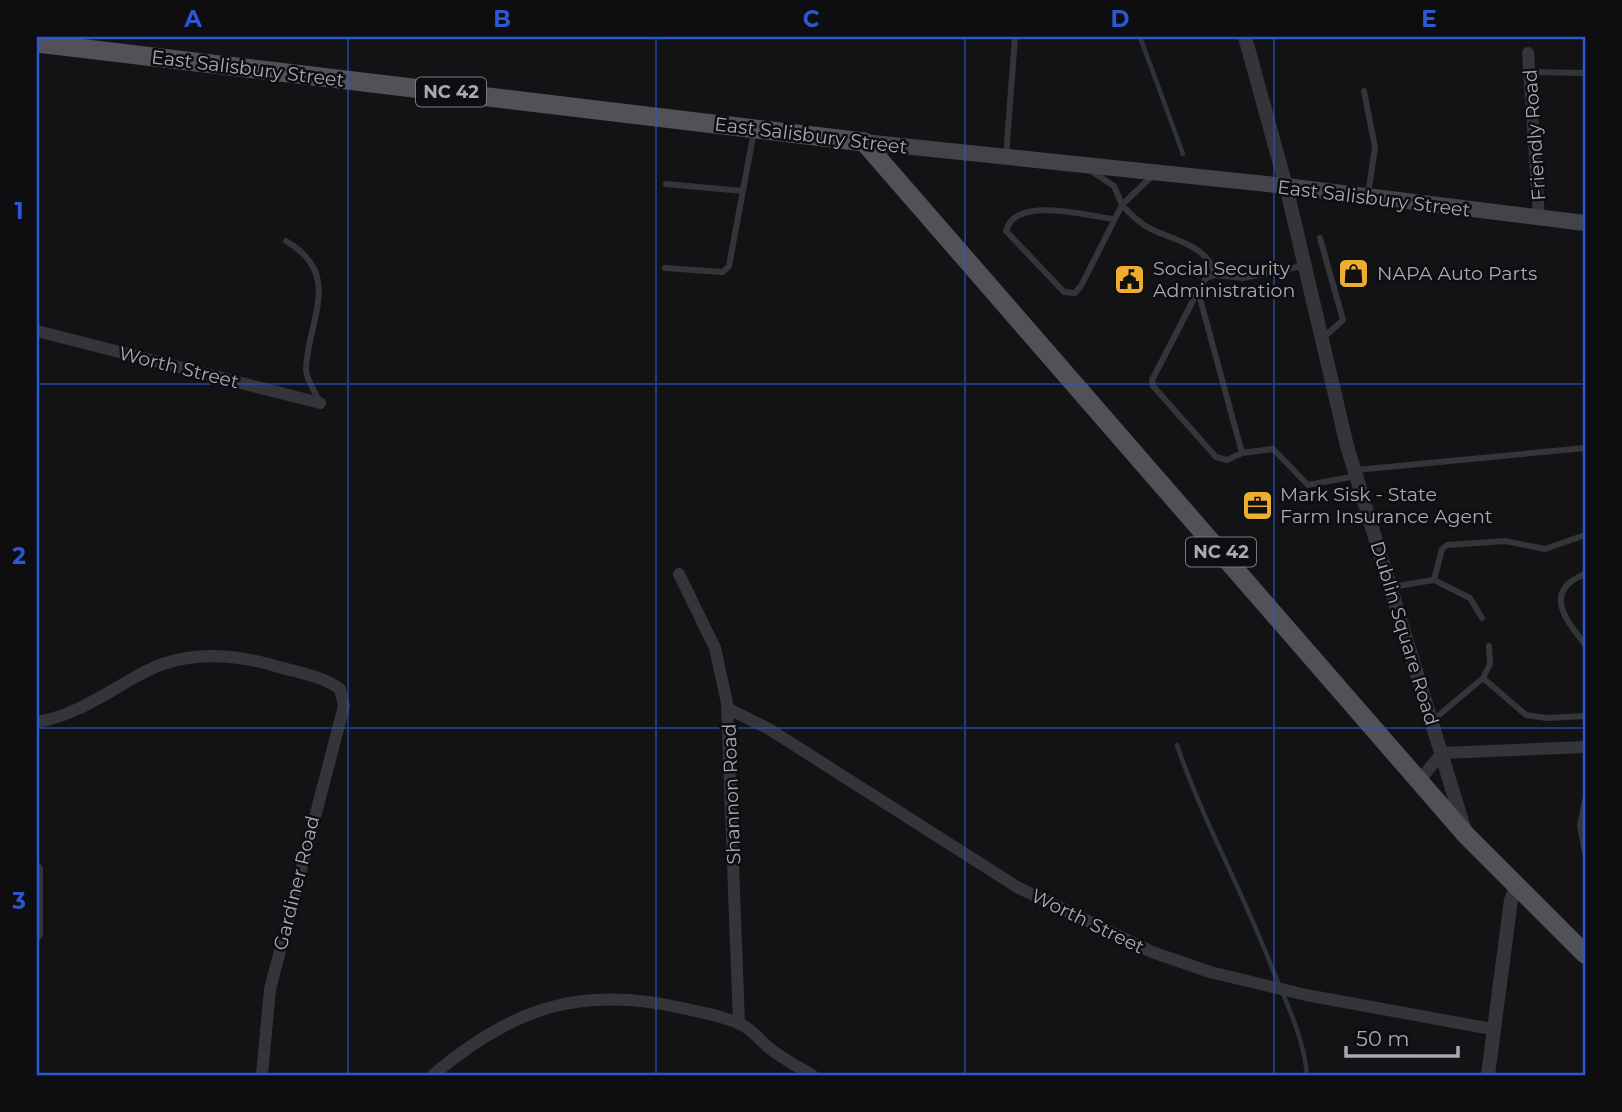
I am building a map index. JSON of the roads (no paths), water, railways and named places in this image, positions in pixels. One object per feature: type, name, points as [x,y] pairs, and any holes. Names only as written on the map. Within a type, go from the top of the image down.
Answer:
[{"type":"main road","name":"East Salisbury Street","points":[[37,43],[864,142],[1286,186],[1585,223]]},
{"type":"main road","name":"NC 42","points":[[864,142],[1466,835],[1585,954]]},
{"type":"street","name":"Dublin Square Road","points":[[1245,37],[1286,186],[1355,473],[1466,835]]},
{"type":"street","name":"Friendly Road","points":[[1528,53],[1539,217]]},
{"type":"street","name":"Worth Street","points":[[37,331],[320,403]]},
{"type":"street","name":"Shannon Road","points":[[679,574],[715,648],[727,708],[739,1024]]},
{"type":"street","name":"Gardiner Road","points":[[37,722],[102,699],[140,674],[160,666],[205,656],[253,660],[317,677],[331,683],[342,694],[344,706],[270,989],[262,1075]]},
{"type":"street","name":"Worth Street","points":[[727,708],[769,729],[1017,887],[1152,952],[1210,972],[1306,995],[1492,1029]]},
{"type":"street","points":[[1419,781],[1442,753],[1585,747]]},
{"type":"street","points":[[37,869],[37,934]]},
{"type":"street","points":[[1488,1075],[1511,900],[1517,886]]},
{"type":"street","points":[[433,1075],[491,1031],[567,1003],[599,998],[644,1002],[724,1018],[739,1024],[781,1057],[812,1075]]},
{"type":"lane","points":[[1006,157],[1016,37]]},
{"type":"lane","points":[[1530,72],[1585,73]]},
{"type":"lane","points":[[1364,91],[1375,147],[1367,197]]},
{"type":"lane","points":[[665,268],[723,272],[729,266],[754,129]]},
{"type":"lane","points":[[1081,165],[1114,186],[1122,205],[1133,218],[1203,253],[1211,262],[1215,275]]},
{"type":"lane","points":[[1115,219],[1042,209],[1022,212],[1012,218],[1006,231],[1064,292],[1075,293],[1115,219],[1122,205],[1156,173]]},
{"type":"lane","points":[[666,184],[743,191]]},
{"type":"lane","points":[[1320,237],[1343,320],[1322,339]]},
{"type":"lane","points":[[286,241],[305,252],[318,280],[318,313],[305,370],[320,403]]},
{"type":"lane","points":[[1304,265],[1243,278],[1215,275],[1206,278],[1152,380],[1153,386],[1216,457],[1227,460],[1242,453],[1273,449],[1308,485],[1355,473],[1585,448]]},
{"type":"lane","points":[[1198,291],[1242,453]]},
{"type":"lane","points":[[1434,580],[1442,549],[1447,545],[1505,541],[1545,550],[1585,535]]},
{"type":"lane","points":[[1585,574],[1567,582],[1561,590],[1561,604],[1566,618],[1585,644]]},
{"type":"lane","points":[[1391,587],[1434,580],[1470,598],[1476,603],[1482,618]]},
{"type":"lane","points":[[1432,721],[1483,678],[1490,664],[1489,646]]},
{"type":"lane","points":[[1483,678],[1526,715],[1547,718],[1585,716]]},
{"type":"lane","points":[[1585,803],[1580,826],[1585,852]]},
{"type":"waterway","points":[[1140,37],[1183,154]]},
{"type":"waterway","points":[[1177,745],[1288,1007],[1302,1047],[1307,1075]]},
{"type":"place","name":"NAPA Auto Parts","points":[[1354,273]]},
{"type":"place","name":"Social Security Administration","points":[[1130,279]]},
{"type":"place","name":"Mark Sisk - State Farm Insurance Agent","points":[[1257,505]]}]
